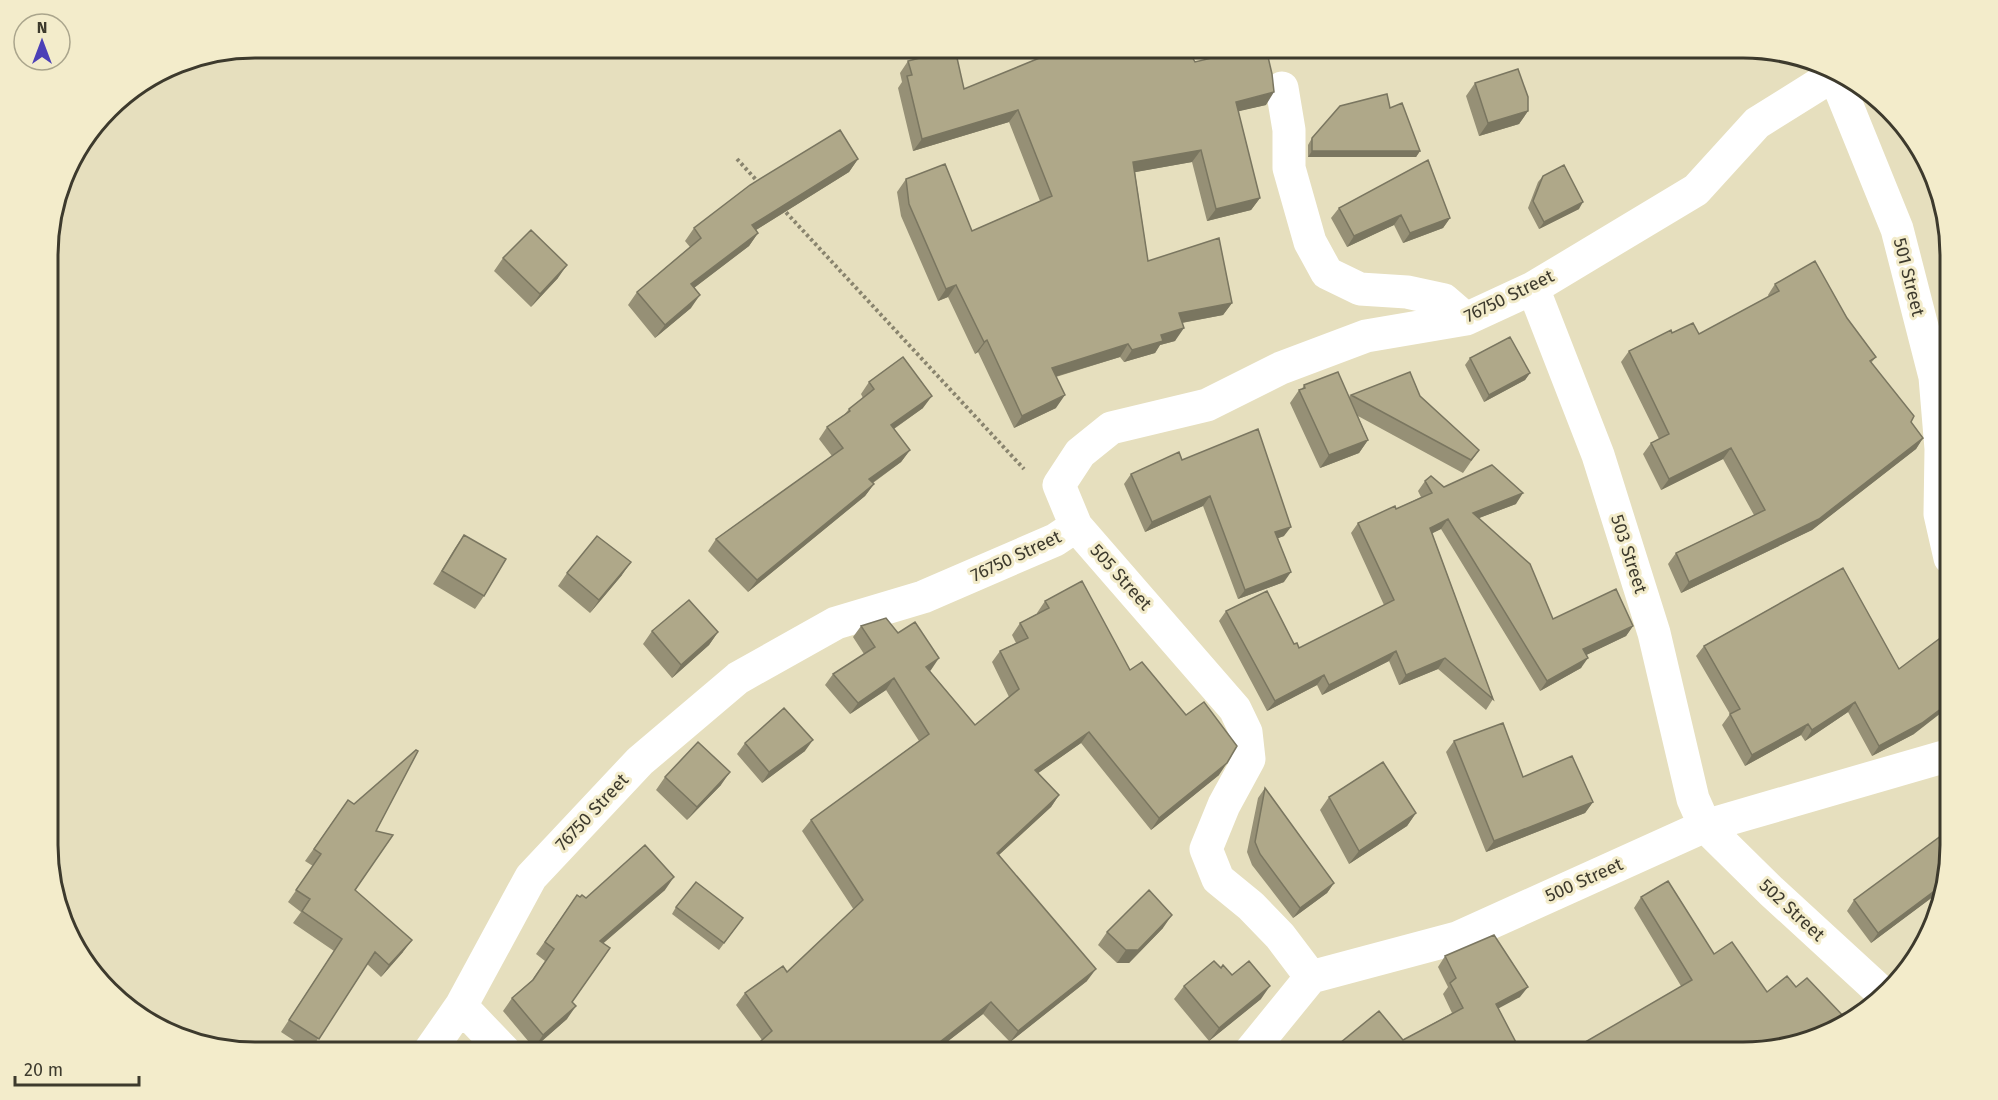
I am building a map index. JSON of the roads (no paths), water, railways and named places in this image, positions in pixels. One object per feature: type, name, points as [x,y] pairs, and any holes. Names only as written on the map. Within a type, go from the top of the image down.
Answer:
[{"type":"street","name":"76750 Street","points":[[436,1042],[460,1006],[531,877],[640,761],[738,678],[836,623],[923,597],[1045,544],[1076,526],[1059,484],[1080,453],[1111,428],[1207,405],[1281,368],[1366,336],[1466,319],[1533,288],[1696,190],[1757,123],[1830,79]]},
{"type":"street","name":"501 Street","points":[[1840,84],[1897,229],[1935,377],[1940,437]]},
{"type":"street","points":[[1282,88],[1288,130],[1289,168],[1310,242],[1327,273],[1360,289],[1407,292],[1444,300],[1466,319]]},
{"type":"street","name":"503 Street","points":[[1533,288],[1598,456],[1654,633],[1694,799],[1705,826]]},
{"type":"street","name":"505 Street","points":[[1076,526],[1235,709],[1246,732],[1249,759],[1224,805],[1206,849],[1218,879],[1251,906],[1280,936],[1311,977]]},
{"type":"street","name":"500 Street","points":[[1311,977],[1458,938],[1705,826],[1940,758]]},
{"type":"street","name":"502 Street","points":[[1705,826],[1877,989]]},
{"type":"street","points":[[1259,1041],[1311,977]]},
{"type":"street","points":[[460,1006],[495,1042]]}]
